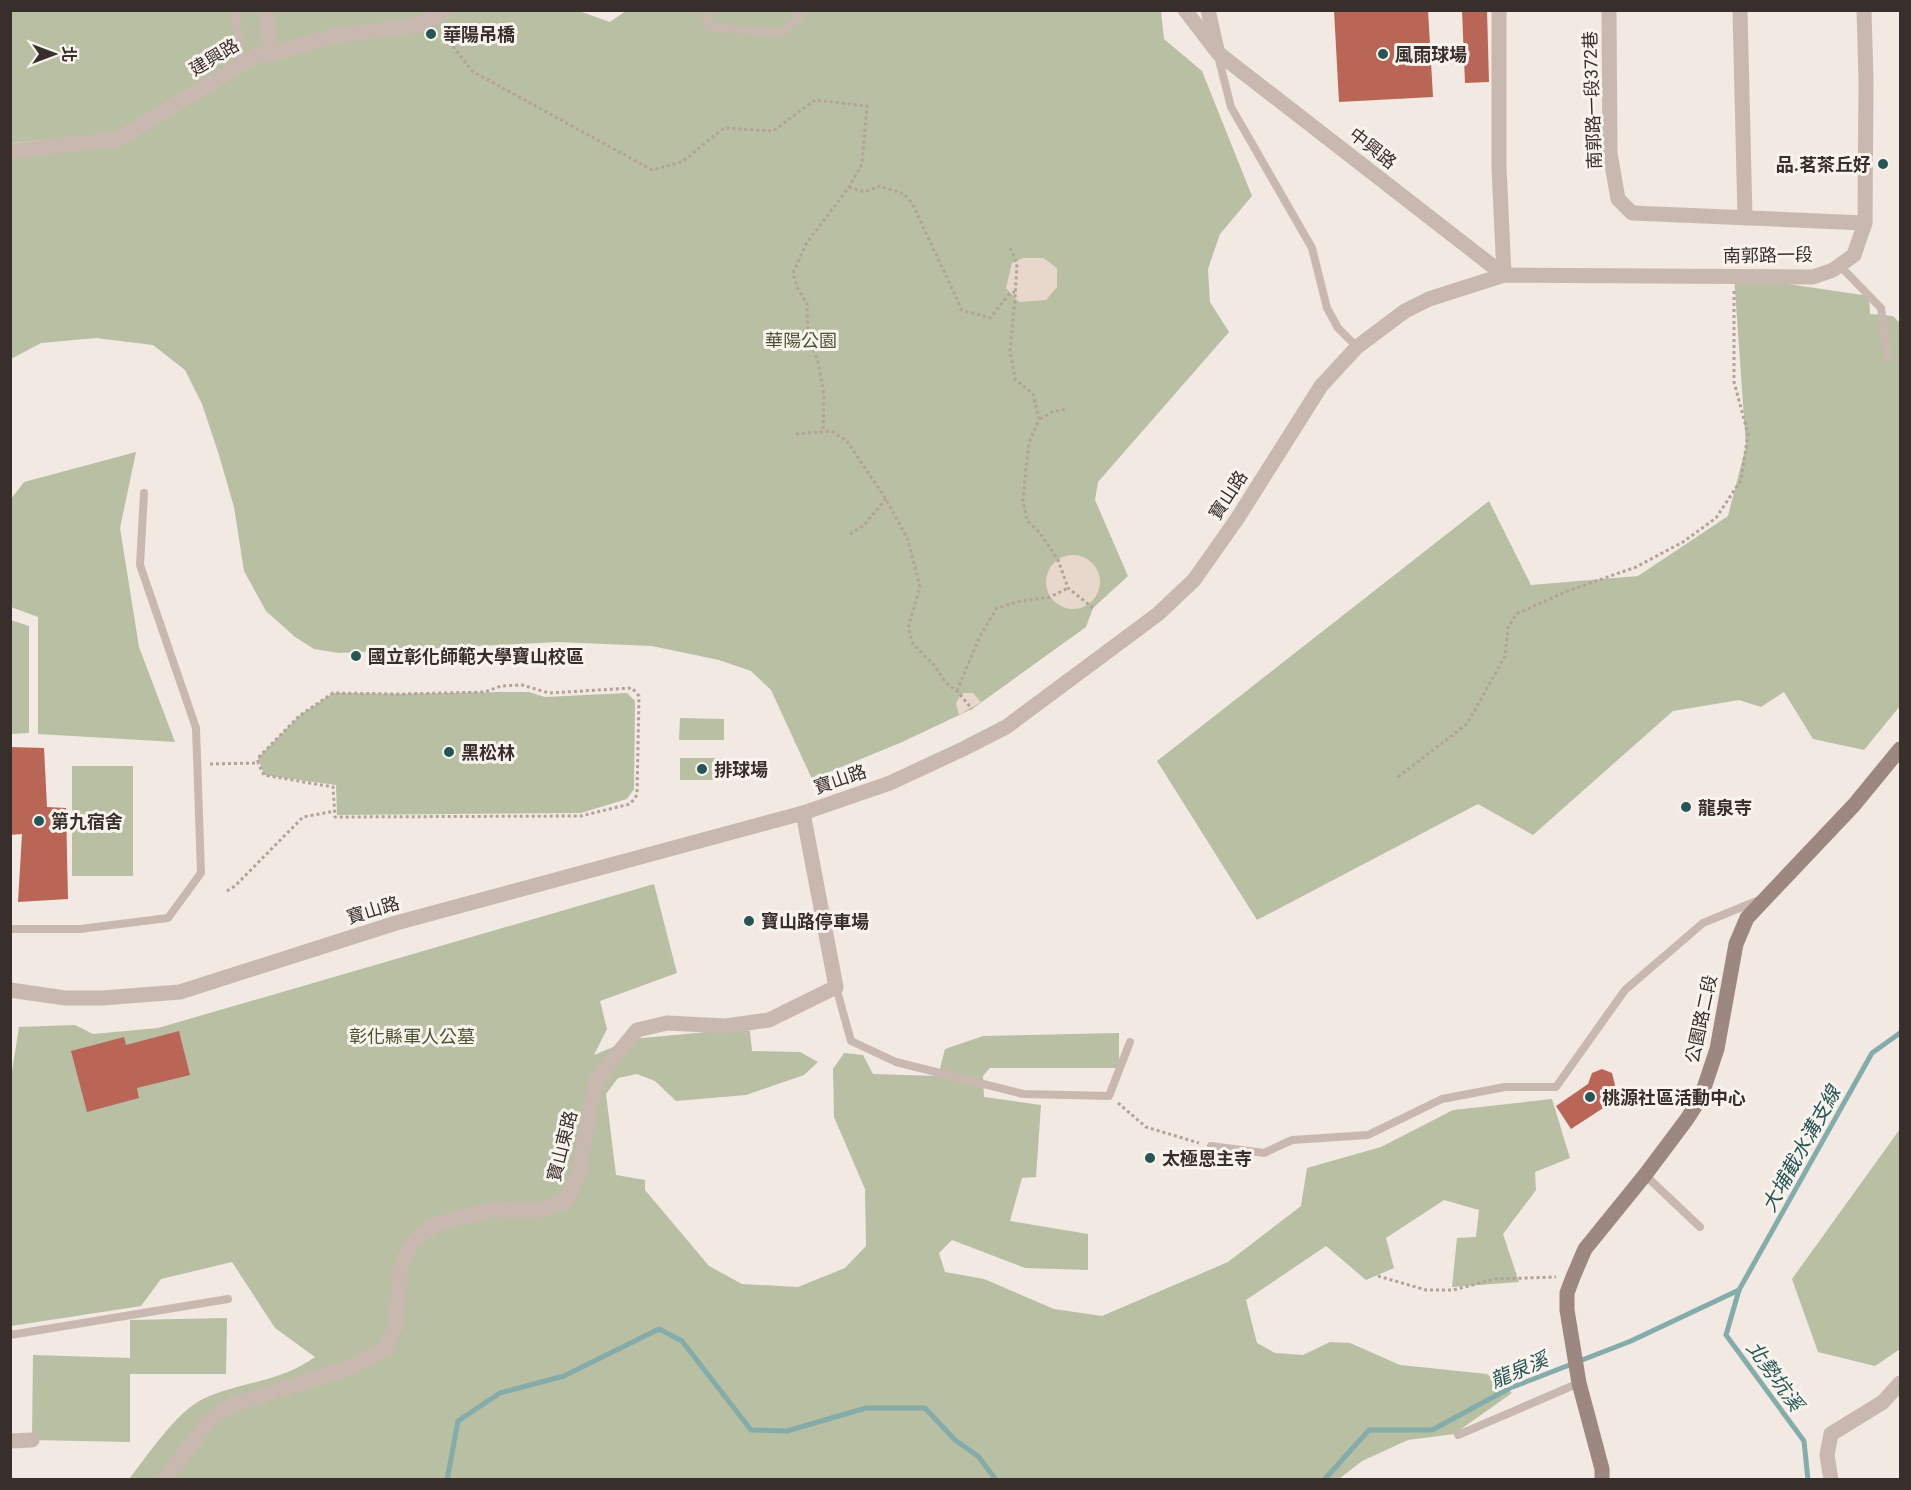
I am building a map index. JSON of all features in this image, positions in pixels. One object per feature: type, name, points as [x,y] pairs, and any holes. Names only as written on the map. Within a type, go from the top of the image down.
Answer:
[{"type":"main road","name":"公園路二段","points":[[1578,1378],[1567,1310],[1567,1293],[1585,1249],[1645,1175],[1701,1097],[1717,1049],[1736,944],[1747,918],[1854,805],[1900,749]]},
{"type":"main road","points":[[1578,1378],[1602,1469],[1602,1479]]},
{"type":"street","points":[[265,10],[272,54]]},
{"type":"street","name":"中興路","points":[[1185,10],[1218,52],[1504,275]]},
{"type":"street","points":[[1208,10],[1218,52]]},
{"type":"street","points":[[1499,10],[1499,167],[1504,275]]},
{"type":"street","name":"南郭路一段372巷","points":[[1609,10],[1610,153],[1618,198],[1632,213],[1864,223]]},
{"type":"street","points":[[1740,10],[1744,218]]},
{"type":"street","name":"南郭路一段","points":[[1504,275],[1813,277],[1840,266],[1854,255],[1864,223],[1866,80],[1864,10]]},
{"type":"street","name":"建興路","points":[[10,151],[119,139],[255,56],[272,54],[333,36],[420,25],[438,15]]},
{"type":"street","name":"寶山路","points":[[10,990],[65,998],[102,998],[180,992],[396,923],[803,813],[890,783],[963,749],[1006,727],[1158,614],[1194,580],[1237,519],[1321,386],[1357,347],[1405,310],[1429,299],[1504,275]]},
{"type":"street","points":[[803,813],[836,987]]},
{"type":"street","name":"寶山東路","points":[[164,1479],[209,1421],[229,1406],[351,1367],[387,1348],[396,1324],[401,1266],[412,1242],[435,1224],[492,1210],[538,1211],[567,1201],[578,1174],[596,1080],[637,1030],[667,1023],[725,1026],[769,1020],[836,987]]},
{"type":"street","points":[[1831,1479],[1827,1455],[1831,1434],[1883,1402],[1900,1383]]},
{"type":"street","points":[[10,1441],[32,1440]]},
{"type":"lane","points":[[235,10],[242,64]]},
{"type":"lane","points":[[706,10],[708,27],[781,33],[796,21],[802,10]]},
{"type":"lane","points":[[1218,52],[1231,107],[1312,248],[1327,308],[1338,328],[1357,347]]},
{"type":"lane","points":[[1840,266],[1881,308],[1888,360]]},
{"type":"lane","points":[[10,928],[80,929],[168,918],[201,873],[196,728],[140,565],[144,492]]},
{"type":"lane","points":[[1211,1146],[1264,1153],[1292,1140],[1368,1135],[1442,1099],[1504,1088],[1556,1087],[1624,990],[1703,923],[1770,896]]},
{"type":"lane","points":[[836,987],[851,1041],[896,1062],[1023,1094],[1109,1096],[1130,1042]]},
{"type":"lane","points":[[1645,1175],[1700,1227]]},
{"type":"lane","points":[[10,1335],[228,1299]]},
{"type":"lane","points":[[1458,1435],[1578,1378]]},
{"type":"path","points":[[438,15],[472,71],[652,170],[682,162],[724,128],[773,131],[815,100],[867,106],[862,164],[849,187],[806,244],[793,273],[797,287],[807,304],[808,335],[818,362],[824,395],[823,432]]},
{"type":"path","points":[[849,187],[864,192],[880,186],[904,194],[912,203],[962,310],[990,318],[1010,293],[1016,292]]},
{"type":"path","points":[[1010,248],[1017,262],[1010,351],[1015,380],[1033,394],[1040,419]]},
{"type":"path","points":[[1398,777],[1467,724],[1505,656],[1508,628],[1516,614],[1568,591],[1636,567],[1683,542],[1716,518],[1741,480],[1748,434],[1734,382],[1734,276]]},
{"type":"path","points":[[1065,409],[1052,412],[1040,419],[1029,443],[1023,501],[1027,520],[1040,533],[1058,560],[1068,588],[1093,608]]},
{"type":"path","points":[[796,434],[831,431],[847,441],[886,499],[908,540],[920,587],[908,628],[913,644],[972,709]]},
{"type":"path","points":[[850,534],[864,525],[886,499]]},
{"type":"path","points":[[957,691],[979,638],[997,608],[1021,601],[1050,597],[1068,588]]},
{"type":"path","points":[[522,685],[549,693],[632,688],[639,696],[637,795],[630,804],[581,816],[335,817],[333,787],[264,775],[258,763],[258,758],[299,716],[333,693],[485,692],[501,686],[522,685]]},
{"type":"path","points":[[210,764],[258,763]]},
{"type":"path","points":[[227,891],[235,886],[303,817],[335,811]]},
{"type":"path","points":[[1109,1096],[1146,1127],[1211,1146]]},
{"type":"path","points":[[1378,1276],[1426,1290],[1453,1290],[1496,1279],[1573,1277]]},
{"type":"green space","name":"華陽公園","points":[[576,10],[610,22],[627,10],[1161,11],[1164,39],[1202,71],[1252,196],[1220,234],[1208,269],[1210,302],[1229,332],[1098,482],[1095,500],[1128,576],[1093,608],[1086,627],[972,709],[900,743],[812,779],[771,690],[751,671],[719,660],[652,646],[558,642],[339,653],[314,649],[295,637],[266,611],[244,571],[234,507],[219,455],[202,404],[185,370],[153,345],[96,338],[41,343],[11,359],[11,148],[96,135],[11,143],[10,11]]},
{"type":"green space","points":[[1734,276],[1869,296],[1870,314],[1893,316],[1900,323],[1900,706],[1864,750],[1813,739],[1784,692],[1761,707],[1739,700],[1673,711],[1533,835],[1478,804],[1257,920],[1157,761],[1489,501],[1531,585],[1638,576],[1728,516],[1746,446]]},
{"type":"green space","points":[[136,452],[120,528],[139,647],[175,742],[38,734],[38,617],[11,607],[11,499],[24,482]]},
{"type":"green space","points":[[11,620],[29,626],[29,733],[11,734]]},
{"type":"green space","name":"黑松林","points":[[529,692],[545,697],[627,693],[635,701],[634,789],[627,799],[581,813],[337,815],[336,785],[264,775],[258,758],[299,716],[333,693]]},
{"type":"green space","name":"排球場","points":[[680,718],[724,719],[724,740],[679,740]]},
{"type":"green space","name":"排球場","points":[[680,758],[724,758],[725,780],[680,780]]},
{"type":"green space","points":[[72,766],[133,766],[133,876],[72,876]]},
{"type":"green space","name":"彰化縣軍人公墓","points":[[654,884],[677,973],[600,1001],[607,1029],[594,1055],[632,1039],[739,1029],[750,1031],[752,1051],[800,1052],[818,1062],[804,1075],[746,1095],[676,1101],[655,1081],[637,1074],[618,1078],[606,1094],[616,1175],[645,1180],[645,1190],[709,1266],[742,1284],[798,1287],[845,1268],[866,1246],[865,1189],[834,1117],[833,1069],[844,1053],[863,1055],[873,1074],[938,1076],[945,1049],[983,1036],[1119,1033],[1119,1068],[990,1068],[983,1076],[984,1097],[1041,1105],[1036,1177],[1022,1178],[1010,1221],[1088,1234],[1088,1270],[1025,1268],[952,1240],[939,1253],[945,1272],[984,1279],[1054,1309],[1102,1316],[1228,1262],[1301,1206],[1307,1168],[1381,1147],[1453,1110],[1552,1099],[1570,1158],[1535,1172],[1536,1190],[1503,1234],[1519,1282],[1452,1287],[1457,1238],[1476,1237],[1479,1210],[1444,1200],[1386,1238],[1394,1268],[1366,1280],[1326,1246],[1246,1300],[1257,1343],[1275,1353],[1303,1355],[1330,1342],[1350,1343],[1400,1365],[1487,1374],[1512,1393],[1454,1434],[1408,1440],[1362,1461],[1339,1479],[129,1479],[163,1435],[193,1405],[217,1393],[288,1372],[315,1357],[275,1328],[232,1262],[161,1279],[141,1306],[11,1326],[10,1084],[19,1027],[75,1025],[93,1034],[158,1028]]},
{"type":"green space","points":[[1900,1129],[1900,1349],[1875,1366],[1818,1352],[1792,1279]]},
{"type":"green space","points":[[227,1318],[226,1374],[130,1374],[130,1442],[32,1440],[33,1355],[130,1358],[130,1320]]},
{"type":"shaded area","points":[[1023,258],[1043,258],[1057,268],[1057,287],[1046,300],[1019,302],[1006,288],[1012,263]]},
{"type":"shaded area","points":[[1073,555],[1083,557],[1092,563],[1098,572],[1100,582],[1098,592],[1092,601],[1083,607],[1073,609],[1063,607],[1054,601],[1048,592],[1046,582],[1048,572],[1054,563],[1063,557]]},
{"type":"shaded area","points":[[964,693],[973,693],[981,702],[959,715],[956,703]]},
{"type":"building","name":"風雨球場","points":[[1334,10],[1428,10],[1433,97],[1339,102]]},
{"type":"building","points":[[1462,10],[1487,10],[1489,82],[1465,83]]},
{"type":"building","name":"第九宿舍","points":[[10,747],[44,748],[47,807],[66,808],[68,899],[18,902],[22,834],[10,835]]},
{"type":"building","points":[[179,1031],[190,1075],[137,1088],[139,1098],[87,1112],[71,1051],[124,1037],[126,1045]]},
{"type":"building","name":"桃源社區活動中心","points":[[1602,1069],[1612,1073],[1615,1085],[1609,1093],[1614,1101],[1571,1129],[1556,1106],[1588,1084],[1592,1073]]},
{"type":"waterway","name":"大埔截水溝支線","points":[[1808,1480],[1804,1441],[1726,1335],[1739,1290],[1872,1053],[1900,1033]]},
{"type":"waterway","name":"龍泉溪","points":[[1324,1480],[1369,1430],[1432,1430],[1510,1388],[1631,1341],[1739,1290]]},
{"type":"waterway","points":[[447,1480],[458,1421],[500,1393],[564,1376],[659,1329],[682,1341],[751,1430],[787,1431],[866,1408],[925,1408],[955,1440],[978,1456],[996,1480]]},
{"type":"place","name":"華陽吊橋","points":[[431,34]]},
{"type":"place","name":"風雨球場","points":[[1383,54]]},
{"type":"place","name":"品.茗茶丘好","points":[[1883,164]]},
{"type":"place","name":"國立彰化師範大學寶山校區","points":[[356,656]]},
{"type":"place","name":"黑松林","points":[[449,752]]},
{"type":"place","name":"排球場","points":[[702,769]]},
{"type":"place","name":"龍泉寺","points":[[1686,807]]},
{"type":"place","name":"第九宿舍","points":[[39,821]]},
{"type":"place","name":"寶山路停車場","points":[[749,921]]},
{"type":"place","name":"桃源社區活動中心","points":[[1590,1097]]},
{"type":"place","name":"太極恩主寺","points":[[1150,1158]]},
{"type":"water label","name":"北勢坑溪","points":[[1775,1376]]}]
